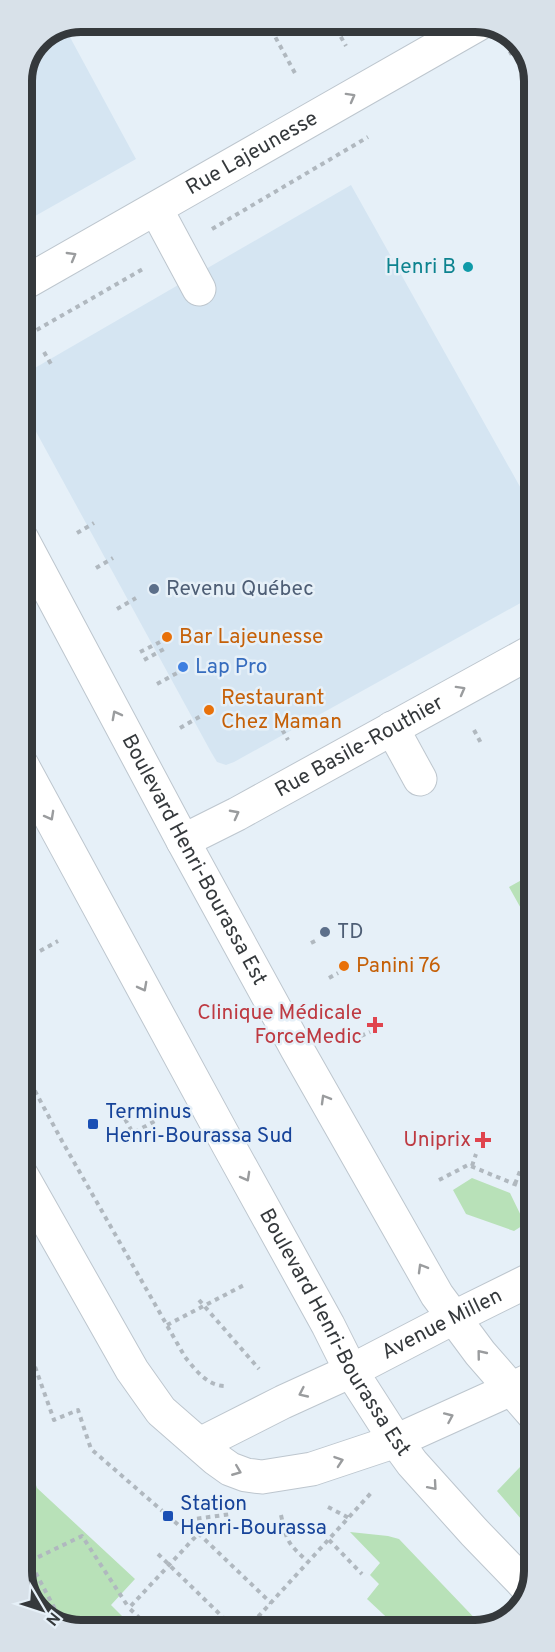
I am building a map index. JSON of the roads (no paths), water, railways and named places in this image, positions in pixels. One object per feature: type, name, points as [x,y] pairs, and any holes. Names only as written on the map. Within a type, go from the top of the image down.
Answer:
[{"type":"main road","name":"Rue Lajeunesse","points":[[32,279],[465,32]]},
{"type":"main road","points":[[156,208],[199,289]]},
{"type":"main road","name":"Boulevard Henri-Bourassa Est","points":[[32,558],[183,841],[437,1295],[480,1353],[523,1384]]},
{"type":"main road","name":"Rue Basile-Routhier","points":[[183,841],[237,814],[524,656]]},
{"type":"main road","points":[[392,728],[420,779]]},
{"type":"main road","name":"Boulevard Henri-Bourassa Est","points":[[32,783],[351,1371],[412,1463],[523,1582]]},
{"type":"main road","points":[[32,1194],[147,1393],[161,1412],[230,1469],[246,1475],[262,1477],[312,1469],[396,1441],[523,1384]]},
{"type":"main road","name":"Avenue Millen","points":[[200,1444],[351,1371],[524,1283]]},
{"type":"place","name":"Henri B","points":[[468,267]]},
{"type":"place","name":"Revenu Québec","points":[[154,589]]},
{"type":"place","name":"Bar Lajeunesse","points":[[167,637]]},
{"type":"place","name":"Lap Pro","points":[[183,667]]},
{"type":"place","name":"Restaurant Chez Maman","points":[[209,710]]},
{"type":"place","name":"TD","points":[[325,932]]},
{"type":"place","name":"Panini 76","points":[[344,966]]},
{"type":"place","name":"Clinique Médicale ForceMedic","points":[[375,1025]]},
{"type":"place","name":"Terminus Henri-Bourassa Sud","points":[[93,1124]]},
{"type":"place","name":"Uniprix","points":[[483,1140]]},
{"type":"place","name":"Station Henri-Bourassa","points":[[168,1516]]}]
